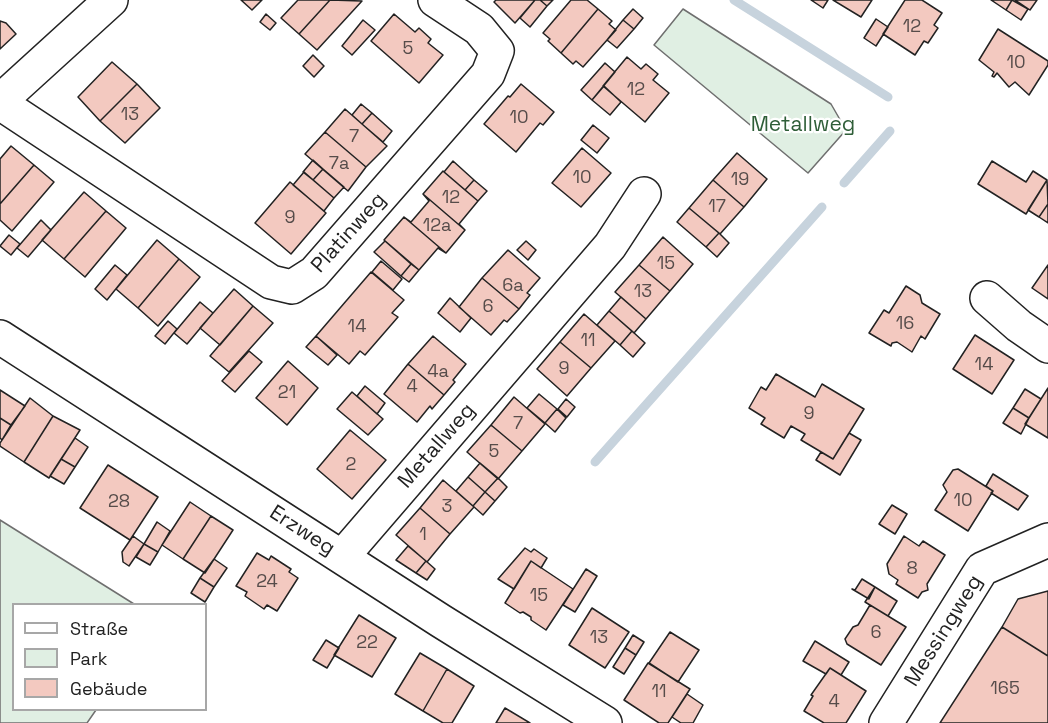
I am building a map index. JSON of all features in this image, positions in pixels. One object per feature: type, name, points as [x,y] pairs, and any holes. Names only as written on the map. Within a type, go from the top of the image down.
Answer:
[{"type":"street","points":[[0,102],[111,0]]},
{"type":"street","name":"Platinweg","points":[[0,102],[271,282],[292,287],[314,273],[489,74],[497,51],[479,29],[435,0]]},
{"type":"street","name":"Metallweg","points":[[342,557],[610,246],[644,194]]},
{"type":"street","points":[[987,298],[1018,326],[1048,346]]},
{"type":"street","name":"Erzweg","points":[[0,337],[605,723]]},
{"type":"street","name":"Messingweg","points":[[886,723],[982,569],[1048,540]]},
{"type":"green space","name":"Metallweg","points":[[683,9],[831,104],[846,130],[808,173],[654,45]]},
{"type":"green space","points":[[0,520],[132,603],[12,603],[12,711],[95,711],[87,723],[0,723]]},
{"type":"building","points":[[241,0],[262,0],[252,10]]},
{"type":"building","points":[[298,0],[330,0],[299,34],[281,18]]},
{"type":"building","points":[[330,0],[362,1],[317,50],[299,34]]},
{"type":"building","points":[[496,0],[535,0],[515,23],[494,2]]},
{"type":"building","points":[[535,0],[540,0],[547,6],[530,27],[520,18]]},
{"type":"building","points":[[540,0],[553,0],[547,6]]},
{"type":"building","points":[[571,0],[587,0],[598,9],[561,53],[543,33]]},
{"type":"building","points":[[811,0],[828,0],[823,8]]},
{"type":"building","points":[[833,0],[872,0],[861,17]]},
{"type":"building","points":[[905,0],[922,0],[942,13],[934,25],[938,28],[928,43],[924,41],[915,55],[883,34]]},
{"type":"building","points":[[991,0],[1012,0],[1006,10]]},
{"type":"building","points":[[1012,0],[1028,9],[1021,20],[1006,10]]},
{"type":"building","points":[[1015,0],[1037,0],[1030,10]]},
{"type":"building","points":[[598,9],[612,21],[609,24],[616,30],[583,67],[576,61],[573,64],[561,53]]},
{"type":"building","points":[[633,9],[643,18],[634,29],[623,20]]},
{"type":"building","points":[[266,14],[276,23],[270,30],[260,22]]},
{"type":"building","points":[[394,14],[415,32],[419,28],[431,39],[428,43],[443,55],[419,83],[371,41]]},
{"type":"building","points":[[876,19],[888,27],[876,46],[864,38]]},
{"type":"building","points":[[363,20],[375,30],[352,55],[342,46]]},
{"type":"building","points":[[623,20],[634,29],[617,48],[607,40]]},
{"type":"building","points":[[0,21],[6,23],[16,34],[0,49]]},
{"type":"building","points":[[998,29],[1048,61],[1048,65],[1029,95],[1015,82],[1009,87],[997,73],[994,77],[992,76],[994,72],[979,60]]},
{"type":"building","points":[[313,55],[324,66],[314,77],[303,66]]},
{"type":"building","points":[[627,57],[641,69],[646,64],[658,74],[653,80],[669,93],[645,122],[603,86]]},
{"type":"building","points":[[112,62],[137,84],[100,121],[78,97]]},
{"type":"building","points":[[605,63],[615,72],[592,100],[581,90]]},
{"type":"building","points":[[137,84],[160,108],[125,143],[100,121]]},
{"type":"building","points":[[521,84],[554,112],[543,125],[540,123],[516,152],[484,124]]},
{"type":"building","points":[[604,86],[621,102],[610,115],[592,100]]},
{"type":"building","points":[[361,104],[372,113],[362,124],[352,115]]},
{"type":"building","points":[[345,109],[387,146],[366,167],[325,132]]},
{"type":"building","points":[[372,113],[392,131],[383,142],[362,124]]},
{"type":"building","points":[[593,125],[609,138],[597,153],[581,140]]},
{"type":"building","points":[[325,132],[366,167],[348,191],[305,154]]},
{"type":"building","points":[[11,146],[34,165],[0,204],[0,159]]},
{"type":"building","points":[[582,148],[611,173],[581,207],[552,183]]},
{"type":"building","points":[[737,153],[767,179],[744,207],[713,180]]},
{"type":"building","points":[[313,160],[323,169],[313,180],[303,172]]},
{"type":"building","points":[[453,161],[474,180],[465,190],[444,172]]},
{"type":"building","points":[[992,161],[1026,182],[1033,171],[1047,180],[1026,214],[978,184]]},
{"type":"building","points":[[34,165],[54,182],[12,231],[0,220],[0,204]]},
{"type":"building","points":[[323,169],[344,187],[334,198],[313,180]]},
{"type":"building","points":[[443,171],[478,201],[459,224],[465,230],[423,194]]},
{"type":"building","points":[[304,172],[334,198],[324,211],[293,185]]},
{"type":"building","points":[[474,180],[487,191],[478,201],[465,190]]},
{"type":"building","points":[[713,180],[744,207],[720,234],[689,208]]},
{"type":"building","points":[[1047,180],[1048,204],[1039,217],[1028,210]]},
{"type":"building","points":[[290,182],[326,213],[291,254],[255,223]]},
{"type":"building","points":[[84,192],[106,211],[64,259],[42,240]]},
{"type":"building","points":[[423,194],[465,230],[446,253],[404,217],[411,222],[429,201]]},
{"type":"building","points":[[1048,204],[1048,223],[1039,217]]},
{"type":"building","points":[[689,208],[719,233],[706,247],[677,222]]},
{"type":"building","points":[[106,211],[126,228],[85,277],[64,259]]},
{"type":"building","points":[[404,217],[446,253],[438,248],[419,270],[384,240]]},
{"type":"building","points":[[41,220],[51,230],[28,257],[17,248]]},
{"type":"building","points":[[719,233],[729,243],[717,257],[706,247]]},
{"type":"building","points":[[9,235],[20,244],[11,255],[0,246]]},
{"type":"building","points":[[663,237],[693,264],[670,291],[639,265]]},
{"type":"building","points":[[157,240],[179,259],[138,308],[116,289]]},
{"type":"building","points":[[385,241],[411,264],[401,276],[374,252]]},
{"type":"building","points":[[526,241],[536,250],[528,260],[517,250]]},
{"type":"building","points":[[508,250],[540,278],[527,293],[530,295],[519,309],[482,278]]},
{"type":"building","points":[[179,259],[200,277],[158,326],[138,308]]},
{"type":"building","points":[[381,261],[402,279],[393,290],[372,272]]},
{"type":"building","points":[[411,264],[419,270],[409,282],[401,276]]},
{"type":"building","points":[[115,265],[127,275],[107,300],[95,289]]},
{"type":"building","points":[[639,265],[670,291],[646,319],[615,292]]},
{"type":"building","points":[[1048,265],[1048,299],[1032,288]]},
{"type":"building","points":[[371,272],[404,300],[392,313],[398,317],[365,355],[360,351],[349,364],[316,336]]},
{"type":"building","points":[[482,278],[519,309],[507,322],[504,320],[491,335],[459,307]]},
{"type":"building","points":[[906,286],[920,295],[922,303],[940,314],[925,339],[921,336],[912,352],[897,342],[892,343],[891,346],[869,333],[884,310],[889,313]]},
{"type":"building","points":[[234,289],[253,306],[220,345],[200,328]]},
{"type":"building","points":[[621,297],[646,319],[634,333],[609,311]]},
{"type":"building","points":[[450,298],[471,318],[460,332],[438,313]]},
{"type":"building","points":[[200,302],[213,313],[187,344],[174,333]]},
{"type":"building","points":[[253,306],[273,323],[229,372],[210,356]]},
{"type":"building","points":[[609,311],[632,331],[620,345],[597,325]]},
{"type":"building","points":[[584,314],[615,341],[591,368],[560,342]]},
{"type":"building","points":[[168,321],[177,329],[165,344],[155,336]]},
{"type":"building","points":[[632,331],[645,343],[633,357],[620,345]]},
{"type":"building","points":[[975,335],[1014,360],[992,394],[953,369]]},
{"type":"building","points":[[316,336],[337,355],[328,365],[306,347]]},
{"type":"building","points":[[433,336],[466,364],[444,395],[408,364]]},
{"type":"building","points":[[560,342],[591,368],[567,396],[537,369]]},
{"type":"building","points":[[249,351],[262,362],[235,392],[222,381]]},
{"type":"building","points":[[288,361],[318,388],[287,425],[256,398]]},
{"type":"building","points":[[408,364],[444,395],[432,409],[430,406],[417,422],[384,394]]},
{"type":"building","points":[[776,374],[815,397],[822,384],[864,409],[833,459],[801,440],[805,434],[791,426],[784,438],[761,424],[765,418],[749,408],[761,387],[766,390]]},
{"type":"building","points":[[365,386],[385,403],[377,414],[357,396]]},
{"type":"building","points":[[1048,388],[1048,438],[1025,424]]},
{"type":"building","points":[[1025,389],[1041,399],[1029,418],[1013,408]]},
{"type":"building","points":[[0,390],[25,406],[11,425],[0,418]]},
{"type":"building","points":[[352,392],[383,419],[368,435],[337,409]]},
{"type":"building","points":[[539,394],[557,409],[545,423],[527,408]]},
{"type":"building","points":[[514,397],[545,424],[522,451],[491,425]]},
{"type":"building","points":[[30,398],[53,416],[24,462],[0,446],[0,443]]},
{"type":"building","points":[[566,399],[575,407],[567,417],[558,409]]},
{"type":"building","points":[[1013,408],[1029,418],[1021,434],[1003,423]]},
{"type":"building","points":[[557,409],[566,418],[555,432],[545,423]]},
{"type":"building","points":[[53,416],[80,430],[49,478],[24,462]]},
{"type":"building","points":[[0,418],[11,425],[2,440],[0,438]]},
{"type":"building","points":[[491,425],[522,451],[498,479],[467,452]]},
{"type":"building","points":[[350,430],[386,460],[352,499],[317,469]]},
{"type":"building","points":[[849,433],[861,440],[840,475],[816,460],[821,452],[833,459]]},
{"type":"building","points":[[75,438],[88,447],[75,467],[61,459]]},
{"type":"building","points":[[61,459],[75,467],[64,484],[50,476]]},
{"type":"building","points":[[480,463],[498,478],[485,492],[468,477]]},
{"type":"building","points":[[108,465],[158,497],[130,540],[80,508]]},
{"type":"building","points":[[958,469],[993,491],[968,531],[935,510],[947,492],[943,485],[953,470]]},
{"type":"building","points":[[993,474],[1028,496],[1018,510],[991,493],[993,491],[986,486]]},
{"type":"building","points":[[468,477],[485,492],[473,506],[456,491]]},
{"type":"building","points":[[498,478],[507,487],[495,501],[485,492]]},
{"type":"building","points":[[443,480],[474,507],[450,534],[420,508]]},
{"type":"building","points":[[485,492],[495,501],[483,515],[473,506]]},
{"type":"building","points":[[190,502],[211,516],[183,559],[162,545]]},
{"type":"building","points":[[892,505],[907,514],[895,534],[879,524]]},
{"type":"building","points":[[420,508],[450,534],[427,562],[396,535]]},
{"type":"building","points":[[211,516],[233,530],[205,573],[183,559]]},
{"type":"building","points":[[157,522],[170,531],[158,552],[144,544]]},
{"type":"building","points":[[133,536],[144,544],[129,566],[123,562],[122,552]]},
{"type":"building","points":[[904,536],[919,546],[923,541],[945,555],[927,584],[928,590],[922,592],[918,598],[896,584],[898,580],[889,574],[887,564]]},
{"type":"building","points":[[144,544],[158,552],[150,565],[136,557]]},
{"type":"building","points":[[408,546],[426,561],[416,573],[396,560]]},
{"type":"building","points":[[525,548],[531,552],[534,549],[547,558],[541,568],[531,561],[514,589],[498,579]]},
{"type":"building","points":[[257,553],[269,560],[271,556],[291,569],[289,572],[298,578],[277,611],[267,605],[264,609],[245,596],[247,592],[236,586]]},
{"type":"building","points":[[214,559],[227,568],[214,587],[200,578]]},
{"type":"building","points":[[426,561],[435,569],[427,580],[416,573]]},
{"type":"building","points":[[531,561],[573,589],[546,630],[531,620],[531,617],[505,603]]},
{"type":"building","points":[[586,569],[597,576],[575,612],[563,605]]},
{"type":"building","points":[[200,578],[214,587],[205,602],[191,593]]},
{"type":"building","points":[[862,579],[875,587],[869,599],[852,589],[855,590]]},
{"type":"building","points":[[875,587],[897,601],[888,616],[865,602]]},
{"type":"building","points":[[1048,591],[1048,656],[1002,627],[1018,599]]},
{"type":"building","points":[[870,605],[906,627],[881,665],[847,644],[845,639],[853,627],[858,625]]},
{"type":"building","points":[[592,608],[629,632],[605,668],[569,645]]},
{"type":"building","points":[[359,615],[396,638],[372,677],[334,655]]},
{"type":"building","points":[[1002,627],[1048,656],[1048,723],[940,723]]},
{"type":"building","points":[[670,632],[699,650],[678,682],[649,663]]},
{"type":"building","points":[[633,635],[644,642],[636,655],[625,648]]},
{"type":"building","points":[[326,640],[339,648],[327,668],[313,660]]},
{"type":"building","points":[[815,641],[849,662],[841,675],[830,668],[826,674],[803,661]]},
{"type":"building","points":[[625,648],[636,655],[624,674],[613,667]]},
{"type":"building","points":[[420,653],[447,669],[423,711],[395,694]]},
{"type":"building","points":[[648,663],[690,689],[668,723],[659,723],[624,700]]},
{"type":"building","points":[[830,668],[866,691],[846,723],[824,723],[804,711],[813,696],[811,695]]},
{"type":"building","points":[[447,669],[474,686],[452,723],[443,723],[423,711]]},
{"type":"building","points":[[687,694],[703,705],[693,723],[681,723],[672,717]]},
{"type":"building","points":[[505,708],[530,723],[496,723]]},
{"type":"waterway","points":[[734,0],[888,97]]},
{"type":"waterway","points":[[844,183],[890,131]]},
{"type":"waterway","points":[[595,462],[822,207]]}]
